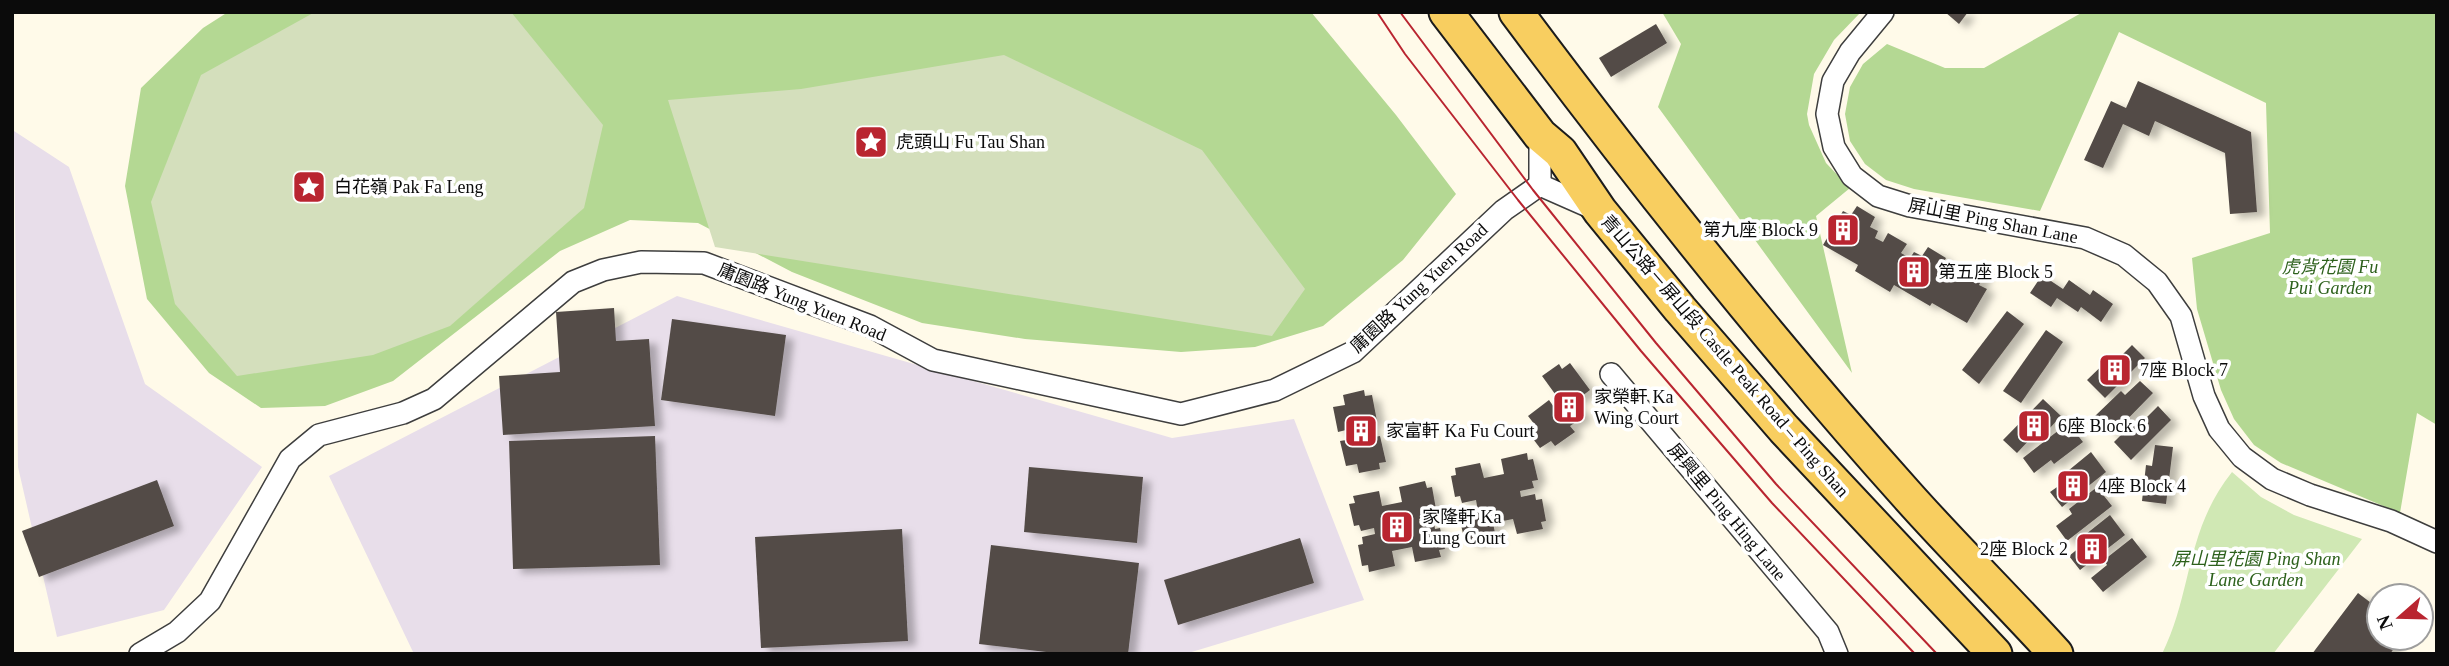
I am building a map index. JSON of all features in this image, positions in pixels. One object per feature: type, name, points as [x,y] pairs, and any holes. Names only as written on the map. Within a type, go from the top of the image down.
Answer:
[{"type":"main road","name":"青山公路－屏山段 Castle Peak Road – Ping Shan","points":[[1446,12],[1540,135],[1560,152],[1600,211],[1784,429],[1995,654]]},
{"type":"main road","points":[[1516,12],[1581,99],[1762,327],[1905,493],[2056,654]]},
{"type":"street","name":"屏山里 Ping Shan Lane","points":[[1882,12],[1850,52],[1833,81],[1827,114],[1834,147],[1852,176],[1878,196],[1910,206],[2085,239],[2124,255],[2157,282],[2181,316],[2204,396],[2219,429],[2242,457],[2272,479],[2310,495],[2391,521],[2437,542]]},
{"type":"street","points":[[1540,135],[1540,185],[1600,211]]},
{"type":"street","name":"庸園路 Yung Yuen Road","points":[[140,654],[177,632],[210,601],[290,459],[319,435],[403,413],[434,399],[573,282],[603,270],[640,262],[704,263],[870,326],[933,360],[1181,414],[1275,390],[1353,352],[1498,215],[1540,185]]},
{"type":"street","name":"屏興里 Ping Hing Lane","points":[[1611,374],[1828,632],[1838,654]]},
{"type":"shaded area","points":[[14,131],[69,167],[145,384],[262,467],[164,610],[57,637],[18,467]]},
{"type":"shaded area","points":[[677,296],[1172,438],[1294,419],[1364,600],[1185,654],[414,654],[329,476]]},
{"type":"green space","points":[[228,12],[1311,12],[1396,115],[1456,194],[1403,260],[1323,326],[1255,347],[1181,352],[1025,339],[922,323],[792,272],[698,223],[630,220],[560,251],[393,381],[325,406],[261,408],[209,373],[147,299],[125,186],[141,88],[203,28]]},
{"type":"green space","points":[[315,12],[511,12],[603,125],[584,208],[450,326],[373,355],[237,376],[175,304],[151,202],[201,75]]},
{"type":"green space","points":[[1662,12],[1861,12],[1834,40],[1814,74],[1807,114],[1809,125],[1826,163],[1850,188],[1816,216],[1852,373],[1658,107],[1681,44]]},
{"type":"green space","name":"虎背花園 Fu Pui Garden","points":[[2083,12],[2434,12],[2437,16],[2437,425],[2417,413],[2400,513],[2281,463],[2254,445],[2234,419],[2221,390],[2197,309],[2192,258],[2270,233],[2266,103],[2119,32],[2040,211],[1914,189],[1886,180],[1865,164],[1850,141],[1845,114],[1850,87],[1863,64],[1887,44],[1945,68],[1984,68]]},
{"type":"green space","points":[[1004,55],[1202,150],[1305,289],[1272,336],[715,247],[668,100],[801,89]]},
{"type":"green space","name":"屏山里花園 Ping Shan Lane Garden","points":[[2232,472],[2261,497],[2294,515],[2362,539],[2273,654],[2162,654],[2172,631],[2197,539],[2217,494]]},
{"type":"building","points":[[1945,12],[1968,12],[1959,24]]},
{"type":"building","points":[[1656,24],[1667,43],[1611,77],[1599,58]]},
{"type":"building","points":[[2138,81],[2251,132],[2257,212],[2230,214],[2225,153],[2155,121],[2149,136],[2123,124],[2103,168],[2084,160],[2111,101],[2126,108]]},
{"type":"building","points":[[1857,206],[1875,217],[1870,227],[1878,231],[1875,238],[1883,242],[1888,233],[1907,244],[1901,253],[1910,258],[1914,252],[1922,256],[1928,247],[1946,258],[1941,267],[1949,272],[1952,269],[1960,273],[1965,264],[1984,275],[1979,285],[1987,289],[1967,323],[1894,285],[1890,292],[1855,271],[1858,265],[1823,245],[1843,211],[1851,215]]},
{"type":"building","points":[[2042,275],[2063,289],[2069,280],[2090,295],[2093,290],[2113,304],[2101,322],[2081,307],[2078,312],[2057,298],[2051,307],[2030,293]]},
{"type":"building","points":[[614,308],[616,341],[649,339],[655,426],[503,435],[499,376],[560,372],[556,312]]},
{"type":"building","points":[[2007,311],[2024,324],[1979,384],[1962,370]]},
{"type":"building","points":[[672,319],[786,335],[775,416],[661,400]]},
{"type":"building","points":[[2046,330],[2063,342],[2021,403],[2003,391]]},
{"type":"building","name":"7座 Block 7","points":[[2132,345],[2145,358],[2105,398],[2087,380],[2113,355],[2117,360]]},
{"type":"building","name":"家榮軒 Ka Wing Court","points":[[1570,363],[1590,390],[1574,402],[1585,416],[1570,426],[1575,432],[1555,446],[1551,441],[1540,448],[1527,431],[1535,425],[1528,416],[1549,400],[1556,410],[1563,405],[1542,376],[1559,364],[1562,369]]},
{"type":"building","points":[[2140,381],[2153,393],[2113,434],[2095,416],[2121,391],[2125,395]]},
{"type":"building","name":"家富軒 Ka Fu Court","points":[[1364,390],[1365,396],[1372,395],[1377,421],[1371,422],[1374,437],[1380,436],[1386,462],[1379,463],[1380,469],[1359,473],[1357,464],[1346,466],[1340,441],[1352,439],[1350,429],[1338,432],[1333,407],[1345,405],[1343,395]]},
{"type":"building","name":"6座 Block 6","points":[[2043,399],[2061,416],[2038,441],[2033,436],[2017,453],[2003,440]]},
{"type":"building","points":[[2158,406],[2171,420],[2131,460],[2114,442],[2139,417],[2143,421]]},
{"type":"building","points":[[2068,423],[2083,442],[2054,464],[2051,460],[2034,473],[2023,458]]},
{"type":"building","points":[[655,436],[660,565],[513,569],[509,441]]},
{"type":"building","points":[[2155,445],[2173,447],[2166,504],[2142,501],[2146,465],[2152,466]]},
{"type":"building","name":"4座 Block 4","points":[[2091,452],[2106,472],[2062,507],[2050,492],[2067,480],[2063,475]]},
{"type":"building","points":[[1527,453],[1528,460],[1533,459],[1538,480],[1532,481],[1534,488],[1520,491],[1521,497],[1535,494],[1536,500],[1542,499],[1546,521],[1541,522],[1543,529],[1517,534],[1513,519],[1493,523],[1496,538],[1471,544],[1469,537],[1464,538],[1459,516],[1465,515],[1463,509],[1477,506],[1476,500],[1462,503],[1460,496],[1455,497],[1451,476],[1456,475],[1455,468],[1480,463],[1484,478],[1504,474],[1501,459]]},
{"type":"building","points":[[1029,467],[1143,477],[1137,543],[1024,532]]},
{"type":"building","points":[[157,480],[174,526],[39,577],[22,531]]},
{"type":"building","name":"家隆軒 Ka Lung Court","points":[[1425,481],[1427,488],[1432,487],[1436,509],[1431,510],[1433,516],[1419,519],[1420,525],[1434,522],[1435,529],[1440,528],[1445,549],[1439,550],[1441,557],[1415,562],[1412,547],[1392,551],[1395,566],[1369,572],[1368,565],[1362,566],[1358,545],[1363,544],[1362,537],[1375,534],[1374,528],[1361,531],[1359,525],[1354,526],[1349,504],[1355,503],[1353,496],[1379,491],[1382,506],[1402,502],[1399,487]]},
{"type":"building","points":[[2097,487],[2112,506],[2067,541],[2056,526],[2072,514],[2069,509]]},
{"type":"building","name":"2座 Block 2","points":[[2110,515],[2125,535],[2080,570],[2069,556],[2085,543],[2081,538]]},
{"type":"building","points":[[902,529],[908,641],[761,648],[755,537]]},
{"type":"building","points":[[1300,538],[1314,583],[1178,625],[1164,580]]},
{"type":"building","points":[[2132,538],[2147,557],[2103,592],[2091,578],[2107,565],[2104,560]]},
{"type":"building","points":[[991,545],[1139,563],[1128,654],[1063,654],[979,644]]},
{"type":"building","points":[[2358,593],[2365,598],[2365,652],[2391,652],[2390,654],[2312,654]]},
{"type":"tram line","points":[[1377,12],[1405,54],[1518,200],[1641,351],[1772,503],[1915,654]]},
{"type":"tram line","points":[[1400,12],[1533,190],[1656,343],[1776,484],[1937,654]]},
{"type":"place","name":"虎頭山 Fu Tau Shan","points":[[871,142]]},
{"type":"place","name":"白花嶺 Pak Fa Leng","points":[[309,187]]},
{"type":"place","name":"第九座 Block 9","points":[[1843,230]]},
{"type":"place","name":"第五座 Block 5","points":[[1914,272]]},
{"type":"place","name":"7座 Block 7","points":[[2115,370]]},
{"type":"place","name":"家榮軒 Ka Wing Court","points":[[1569,407]]},
{"type":"place","name":"6座 Block 6","points":[[2034,426]]},
{"type":"place","name":"家富軒 Ka Fu Court","points":[[1361,431]]},
{"type":"place","name":"4座 Block 4","points":[[2073,486]]},
{"type":"place","name":"家隆軒 Ka Lung Court","points":[[1397,527]]},
{"type":"place","name":"2座 Block 2","points":[[2092,549]]}]
